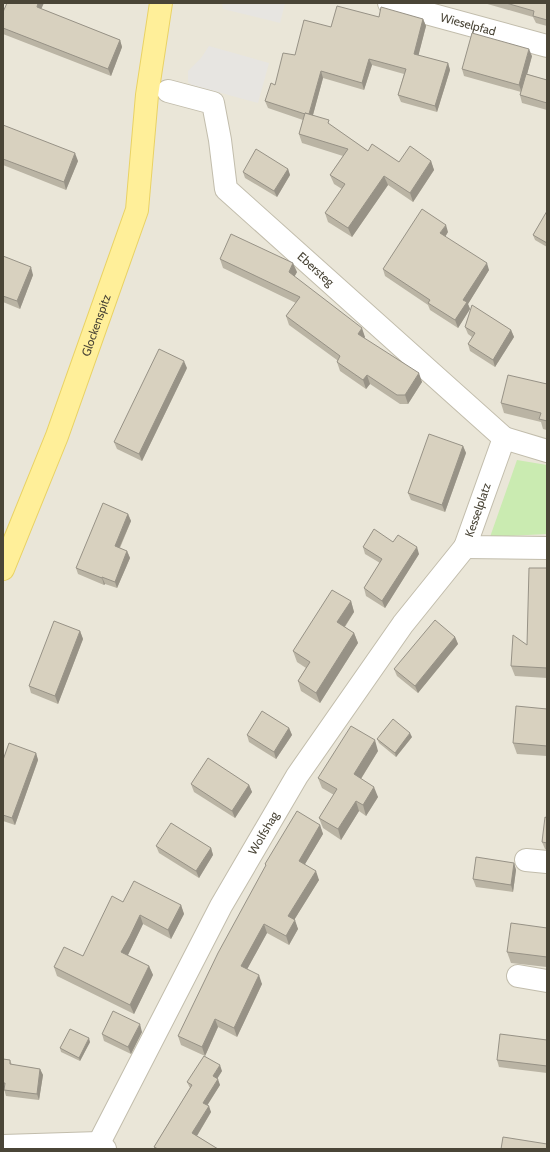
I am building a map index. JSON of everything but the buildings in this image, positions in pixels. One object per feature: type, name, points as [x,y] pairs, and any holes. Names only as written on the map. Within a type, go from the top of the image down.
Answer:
[{"type":"main road","name":"Glockenspitz","points":[[3,569],[57,436],[137,210],[150,73],[161,3]]},
{"type":"street","name":"Wieselpfad","points":[[388,3],[547,46]]},
{"type":"street","name":"Ebersteg","points":[[168,90],[213,104],[220,140],[226,189],[504,438]]},
{"type":"street","points":[[504,438],[547,451]]},
{"type":"street","name":"Kesselplatz","points":[[504,438],[465,547],[547,548]]},
{"type":"street","name":"Wolfshag","points":[[102,1146],[220,906],[297,776],[403,624],[465,547]]},
{"type":"street","points":[[518,976],[547,981]]},
{"type":"street","points":[[3,1146],[102,1146]]},
{"type":"shaded area","points":[[3,3],[547,3],[547,1149],[3,1149]]},
{"type":"shaded area","points":[[222,3],[285,3],[280,23],[223,9]]},
{"type":"shaded area","points":[[209,46],[269,63],[258,103],[192,85],[188,82],[188,71],[201,58]]},
{"type":"green space","points":[[517,460],[547,465],[547,534],[490,537]]}]
